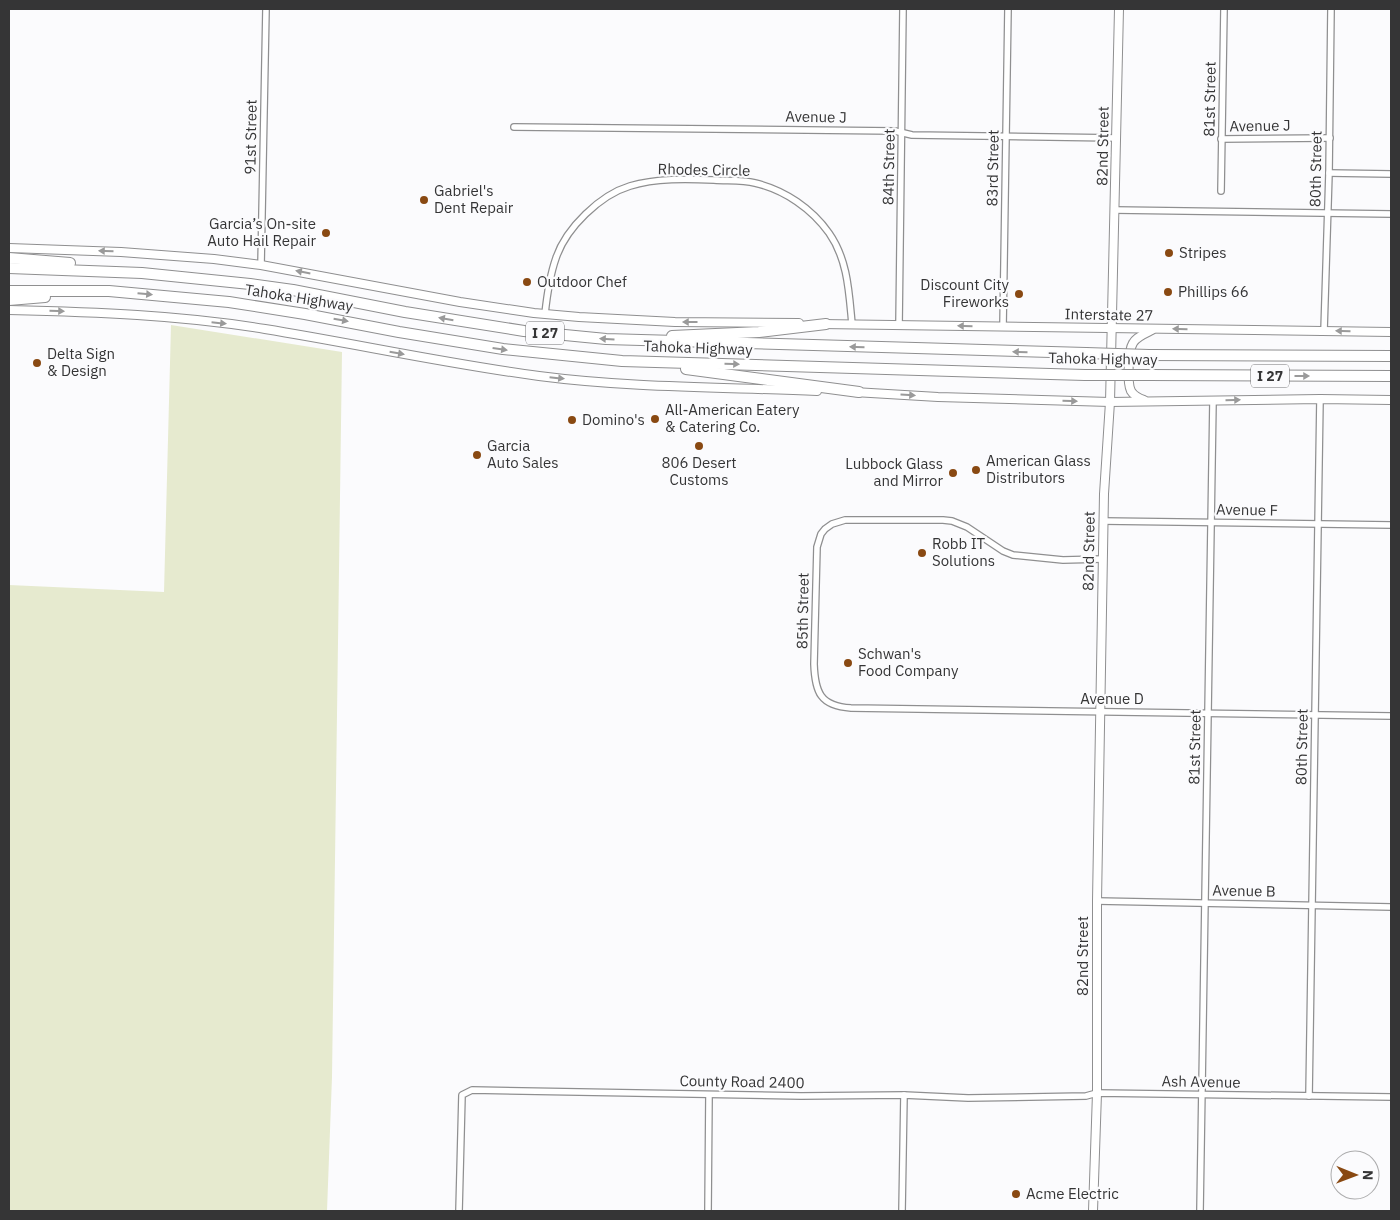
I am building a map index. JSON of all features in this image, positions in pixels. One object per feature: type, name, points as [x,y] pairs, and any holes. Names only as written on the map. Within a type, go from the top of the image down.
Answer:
[{"type":"highway","points":[[9,258],[57,262],[136,273]]},
{"type":"highway","name":"Tahoka Highway","points":[[9,268],[136,273],[250,284],[524,331],[606,339],[1086,354],[1391,356]]},
{"type":"highway","name":"Tahoka Highway","points":[[9,291],[117,292],[229,302],[503,349],[633,362],[1086,375],[1391,376]]},
{"type":"highway","points":[[9,300],[117,292]]},
{"type":"highway","points":[[631,340],[656,336],[759,332],[826,324]]},
{"type":"highway","points":[[633,362],[859,392]]},
{"type":"main road","name":"82nd Street","points":[[1093,1211],[1097,1093],[1097,901],[1103,521],[1110,402],[1119,9]]},
{"type":"main road","name":"Tahoka Highway","points":[[9,248],[121,252],[261,265],[460,302],[545,314],[675,322],[826,324]]},
{"type":"main road","points":[[9,310],[117,313],[231,324],[539,376],[629,384],[1110,402],[1320,399],[1391,400]]},
{"type":"main road","name":"Interstate 27","points":[[826,324],[1391,332]]},
{"type":"main road","points":[[1148,402],[1132,392],[1130,361],[1134,342],[1154,329]]},
{"type":"street","name":"91st Street","points":[[261,265],[266,9]]},
{"type":"street","name":"84th Street","points":[[899,325],[904,9]]},
{"type":"street","name":"83rd Street","points":[[1003,327],[1008,9]]},
{"type":"street","name":"81st Street","points":[[1221,191],[1224,9]]},
{"type":"street","name":"80th Street","points":[[1324,331],[1330,138],[1331,9]]},
{"type":"street","name":"Avenue J","points":[[514,127],[788,129],[895,131],[912,136],[1117,138]]},
{"type":"street","name":"Avenue J","points":[[1222,139],[1330,138]]},
{"type":"street","points":[[1329,173],[1391,174]]},
{"type":"street","name":"Rhodes Circle","points":[[545,314],[556,257],[572,230],[601,202],[624,188],[640,183],[654,181],[740,181],[754,183],[778,191],[804,207],[822,224],[837,246],[841,257],[847,280],[852,324]]},
{"type":"street","points":[[1115,210],[1391,214]]},
{"type":"street","name":"80th Street","points":[[1309,1096],[1320,399]]},
{"type":"street","name":"81st Street","points":[[1200,1211],[1213,401]]},
{"type":"street","name":"85th Street","points":[[834,706],[824,699],[819,692],[814,678],[818,541],[821,534],[832,524],[845,520],[952,521],[975,531],[1002,551],[1013,555],[1063,560],[1103,559]]},
{"type":"street","name":"Avenue F","points":[[1103,521],[1391,524]]},
{"type":"street","name":"Avenue D","points":[[834,706],[916,710],[1391,716]]},
{"type":"street","name":"Avenue B","points":[[1097,901],[1391,906]]},
{"type":"street","name":"County Road 2400","points":[[459,1211],[462,1095],[472,1090],[709,1095],[1011,1097]]},
{"type":"street","name":"Ash Avenue","points":[[1011,1097],[1086,1096],[1097,1093],[1391,1097]]},
{"type":"street","points":[[708,1211],[709,1095]]},
{"type":"street","points":[[902,1211],[904,1095]]},
{"type":"green space","points":[[171,325],[342,352],[332,1077],[327,1211],[9,1211],[9,585],[164,592]]},
{"type":"place","name":"Gabriel's Dent Repair","points":[[424,200]]},
{"type":"place","name":"Garcia’s On-site Auto Hail Repair","points":[[326,233]]},
{"type":"place","name":"Stripes","points":[[1169,253]]},
{"type":"place","name":"Outdoor Chef","points":[[527,282]]},
{"type":"place","name":"Phillips 66","points":[[1168,292]]},
{"type":"place","name":"Discount City Fireworks","points":[[1019,294]]},
{"type":"place","name":"Delta Sign & Design","points":[[37,363]]},
{"type":"place","name":"All-American Eatery & Catering Co.","points":[[655,419]]},
{"type":"place","name":"Domino's","points":[[572,420]]},
{"type":"place","name":"806 Desert Customs","points":[[699,446]]},
{"type":"place","name":"Garcia Auto Sales","points":[[477,455]]},
{"type":"place","name":"American Glass Distributors","points":[[976,470]]},
{"type":"place","name":"Lubbock Glass and Mirror","points":[[953,473]]},
{"type":"place","name":"Robb IT Solutions","points":[[922,553]]},
{"type":"place","name":"Schwan's Food Company","points":[[848,663]]},
{"type":"place","name":"Acme Electric","points":[[1016,1194]]}]
